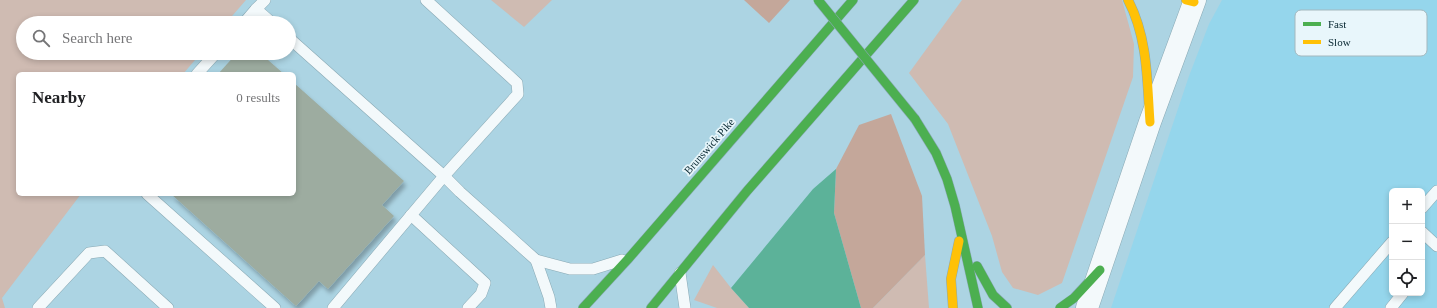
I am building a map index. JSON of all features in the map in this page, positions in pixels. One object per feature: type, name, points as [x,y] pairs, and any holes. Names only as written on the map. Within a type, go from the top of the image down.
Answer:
[{"type":"highway","points":[[818,0],[915,119],[936,153],[947,179],[955,206],[960,234],[978,308]]},
{"type":"highway","name":"Brunswick Pike","points":[[583,308],[629,258],[853,0]]},
{"type":"highway","points":[[651,308],[763,172],[914,0]]},
{"type":"highway","points":[[893,23],[924,0]]},
{"type":"highway","points":[[1128,0],[1135,12],[1143,45],[1150,122]]},
{"type":"highway","points":[[953,308],[952,279],[960,234]]},
{"type":"highway","points":[[960,234],[992,294],[996,300],[1007,308]]},
{"type":"highway","points":[[1060,308],[1074,298],[1100,270]]},
{"type":"street","points":[[1087,308],[1192,1]]},
{"type":"lane","points":[[250,16],[265,0]]},
{"type":"lane","points":[[333,308],[444,176],[518,94],[517,83],[426,0]]},
{"type":"lane","points":[[256,9],[264,16]]},
{"type":"lane","points":[[296,44],[536,260],[570,269],[593,269],[629,258]]},
{"type":"lane","points":[[199,72],[210,60]]},
{"type":"lane","points":[[1425,205],[1437,191]]},
{"type":"lane","points":[[149,196],[275,308]]},
{"type":"lane","points":[[411,215],[485,283],[481,294],[468,308]]},
{"type":"lane","points":[[1425,235],[1437,246]]},
{"type":"lane","points":[[1335,308],[1389,245]]},
{"type":"lane","points":[[38,308],[89,253],[105,251],[168,308]]},
{"type":"lane","points":[[536,260],[549,297],[551,308]]},
{"type":"lane","points":[[680,271],[685,308]]},
{"type":"lane","points":[[1390,308],[1400,296]]},
{"type":"shaded area","points":[[0,0],[246,0],[232,16],[16,16],[16,60],[195,60],[185,72],[16,72],[16,196],[79,196],[2,298],[5,308],[0,308]]},
{"type":"shaded area","points":[[491,0],[552,0],[524,27]]},
{"type":"shaded area","points":[[744,0],[790,0],[769,23]]},
{"type":"shaded area","points":[[962,0],[1122,0],[1134,44],[1133,77],[1062,283],[1038,295],[1013,288],[1002,272],[992,236],[948,124],[909,73]]},
{"type":"shaded area","points":[[1222,0],[1437,0],[1437,308],[1111,308],[1189,76],[1209,24]]},
{"type":"shaded area","points":[[891,114],[922,196],[925,255],[873,308],[861,308],[834,213],[836,169],[859,125]]},
{"type":"shaded area","points":[[836,169],[834,213],[861,308],[749,308],[731,288],[813,189]]},
{"type":"shaded area","points":[[925,255],[929,308],[873,308]]},
{"type":"shaded area","points":[[713,265],[749,308],[717,308],[694,300]]},
{"type":"building","points":[[231,60],[268,60],[282,72],[220,72]]},
{"type":"building","points":[[296,85],[404,181],[382,205],[394,216],[328,289],[319,281],[296,306],[173,196],[296,196]]},
{"type":"traffic: fast","points":[[818,0],[915,119]]},
{"type":"traffic: fast","points":[[583,308],[629,258],[853,0]]},
{"type":"traffic: fast","points":[[651,308],[747,191],[914,0]]},
{"type":"traffic: fast","points":[[915,119],[936,153],[947,179],[955,206],[978,308]]},
{"type":"traffic: fast","points":[[977,266],[993,295],[1007,308]]},
{"type":"traffic: fast","points":[[1060,308],[1074,298],[1100,270]]},
{"type":"traffic: slow","points":[[1128,0],[1135,14],[1143,44],[1147,75],[1150,122]]},
{"type":"traffic: slow","points":[[1186,0],[1194,2]]},
{"type":"traffic: slow","points":[[953,308],[951,279],[959,241]]}]
